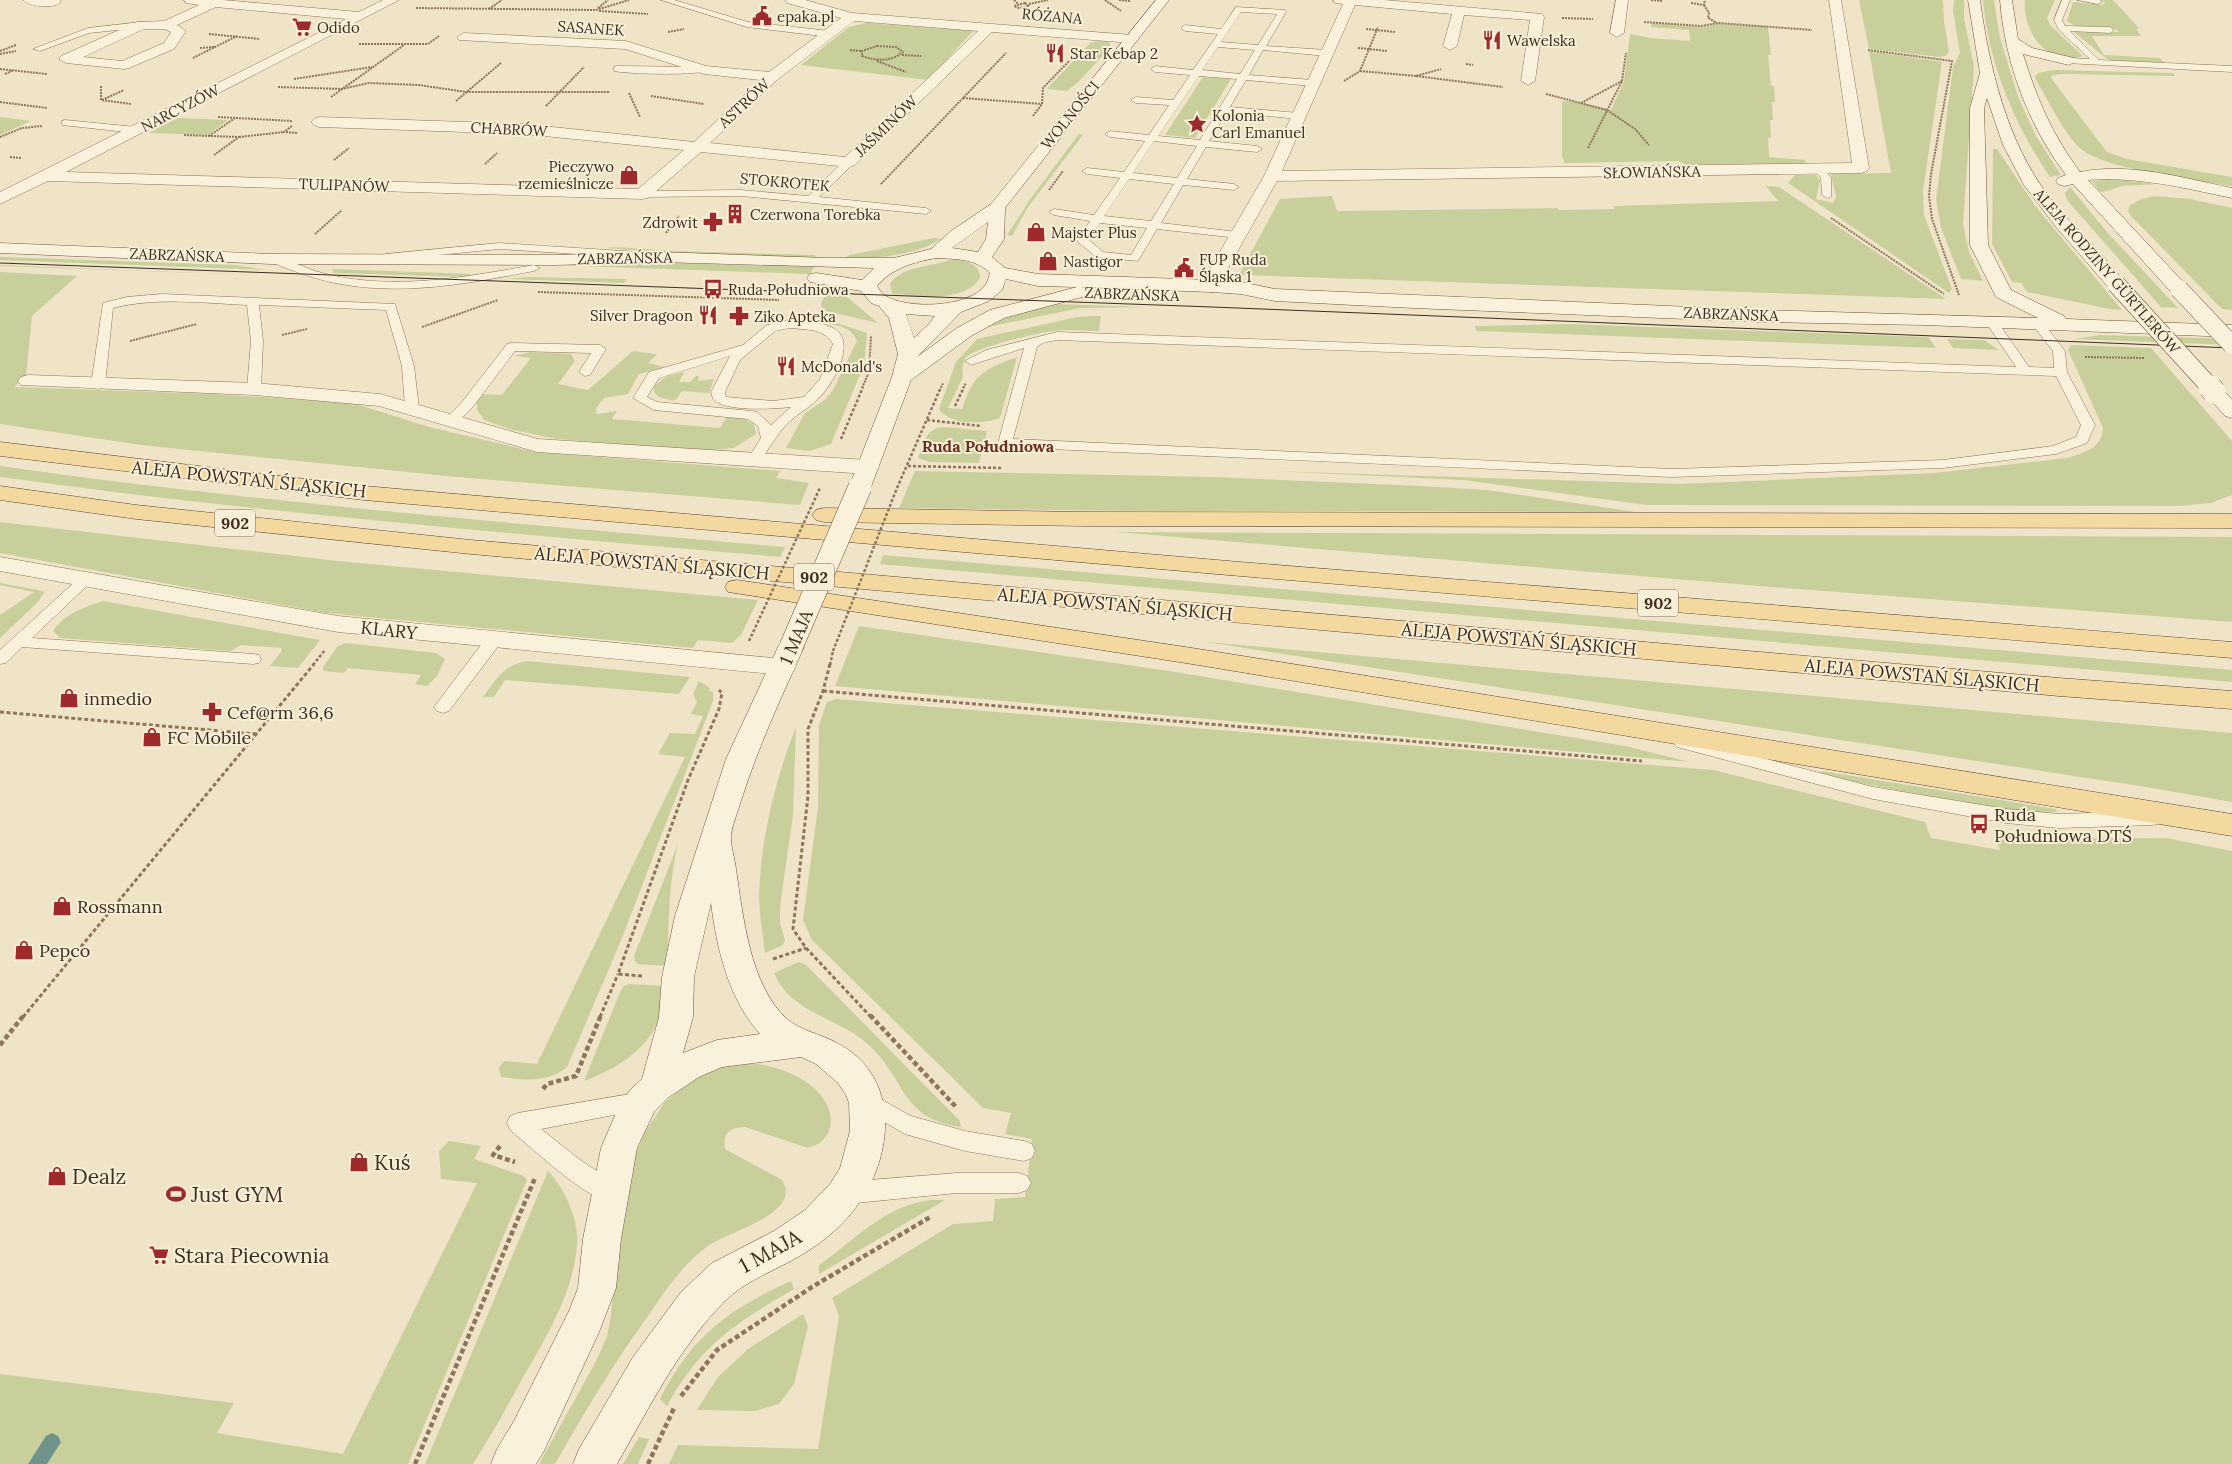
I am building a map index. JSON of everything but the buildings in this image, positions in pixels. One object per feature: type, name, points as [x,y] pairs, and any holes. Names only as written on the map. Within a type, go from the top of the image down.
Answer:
[{"type":"main road","name":"ALEJA POWSTAŃ ŚLĄSKICH","points":[[0,449],[335,490],[1240,569],[2232,650]]},
{"type":"main road","name":"ALEJA POWSTAŃ ŚLĄSKICH","points":[[0,493],[146,513],[471,547],[2039,685],[2232,700]]},
{"type":"main road","points":[[574,511],[1105,519],[2232,521]]},
{"type":"main road","points":[[2204,520],[2232,515]]},
{"type":"main road","points":[[471,547],[1192,656],[1634,730],[2232,825]]},
{"type":"street","points":[[29,0],[55,2]]},
{"type":"street","points":[[190,0],[360,16]]},
{"type":"street","name":"NARCYZÓW","points":[[0,199],[393,0]]},
{"type":"street","name":"RÓŻANA","points":[[791,0],[851,17],[1132,39]]},
{"type":"street","name":"WOLNOŚCI","points":[[936,253],[957,234],[997,208],[1163,0]]},
{"type":"street","points":[[1212,282],[1272,176],[1327,53],[1346,0],[1537,17],[1528,81]]},
{"type":"street","points":[[1617,33],[1622,0]]},
{"type":"street","name":"SŁOWIAŃSKA","points":[[1272,176],[1861,168],[1835,0]]},
{"type":"street","name":"ALEJA RODZINY GÜRTLERÓW","points":[[1974,0],[1976,26],[1988,73],[2005,127],[2019,162],[2032,185],[2116,284],[2232,412]]},
{"type":"street","points":[[2006,0],[2006,14],[2012,42],[2026,90],[2054,148],[2076,177],[2118,224],[2232,345]]},
{"type":"street","points":[[166,25],[179,31],[169,46],[124,65],[65,62],[142,25],[166,25],[214,3]]},
{"type":"street","points":[[1450,46],[1459,10]]},
{"type":"street","name":"ASTRÓW","points":[[642,194],[772,77],[851,17]]},
{"type":"street","name":"JAŚMINÓW","points":[[698,145],[849,162],[989,28]]},
{"type":"street","name":"SASANEK","points":[[464,37],[626,45],[704,70],[772,77]]},
{"type":"street","points":[[2012,42],[2027,51],[2068,61]]},
{"type":"street","points":[[2020,69],[2036,63],[2068,61]]},
{"type":"street","points":[[1988,73],[1977,108],[1978,245],[2003,293],[2067,324]]},
{"type":"street","name":"CHABRÓW","points":[[319,122],[524,129],[698,145]]},
{"type":"street","points":[[2054,148],[2093,163],[2160,180]]},
{"type":"street","points":[[2050,208],[2051,190],[2065,180],[2076,177],[2118,175],[2160,180],[2232,193]]},
{"type":"street","name":"TULIPANÓW","points":[[46,176],[642,194]]},
{"type":"street","points":[[2135,191],[2169,190],[2232,201]]},
{"type":"street","points":[[2117,198],[2114,201],[2114,207],[2118,224]]},
{"type":"street","points":[[982,259],[995,239],[997,208]]},
{"type":"street","name":"ZABRZAŃSKA","points":[[0,248],[820,278],[867,286]]},
{"type":"street","points":[[936,253],[966,255],[982,259],[999,272],[997,285],[988,293],[954,308],[936,311],[888,306],[871,295],[867,286],[875,275],[894,263],[936,253]]},
{"type":"street","name":"ZABRZAŃSKA","points":[[355,260],[555,260],[660,257],[827,263],[894,263]]},
{"type":"street","name":"ZABRZAŃSKA","points":[[999,272],[1038,280],[1212,282],[1275,295]]},
{"type":"street","points":[[902,377],[964,332],[998,314],[1080,292]]},
{"type":"street","name":"ZABRZAŃSKA","points":[[988,293],[1080,292],[1238,298],[1275,295],[1761,316],[1964,320],[2232,331]]},
{"type":"street","points":[[1964,320],[1984,310],[2003,293]]},
{"type":"street","name":"1 MAJA","points":[[512,1464],[529,1436],[585,1320],[597,1288],[602,1238],[619,1148],[629,1124],[650,1094],[676,1017],[678,977],[691,916],[740,759],[787,657],[864,477],[902,377],[908,354],[898,316],[888,306]]},
{"type":"street","points":[[908,354],[954,308]]},
{"type":"street","name":"ZABRZAŃSKA","points":[[2187,328],[2232,327]]},
{"type":"street","points":[[28,381],[98,385],[254,389],[380,400],[537,445],[795,463],[864,477]]},
{"type":"street","name":"KLARY","points":[[0,564],[338,624],[493,641],[787,657]]},
{"type":"street","name":"1 MAJA","points":[[594,1464],[661,1351],[692,1309],[713,1286],[741,1266],[801,1236],[823,1219],[845,1193],[864,1159],[869,1127],[866,1100],[862,1089],[843,1067],[824,1052],[775,1029],[759,1012],[750,994],[741,969],[730,920],[716,835]]},
{"type":"street","name":"1 MAJA","points":[[650,1094],[687,1067],[717,1054],[746,1048],[803,1043]]},
{"type":"lane","points":[[665,0],[747,24],[830,34]]},
{"type":"lane","points":[[2066,0],[2058,20],[2062,28],[2092,54],[2097,62]]},
{"type":"lane","points":[[2081,0],[2098,2]]},
{"type":"lane","points":[[1239,9],[1282,12],[1134,259],[1100,256],[1082,241],[1215,44],[1239,9]]},
{"type":"lane","points":[[37,49],[88,31],[142,25]]},
{"type":"lane","points":[[1185,28],[1223,32]]},
{"type":"lane","points":[[2062,28],[2110,30]]},
{"type":"lane","points":[[1215,44],[1327,53]]},
{"type":"lane","points":[[2068,61],[2232,69]]},
{"type":"lane","points":[[617,69],[704,70]]},
{"type":"lane","points":[[1155,69],[1313,83]]},
{"type":"lane","points":[[1136,100],[1175,104]]},
{"type":"lane","points":[[1224,109],[1299,116]]},
{"type":"lane","points":[[65,123],[136,130]]},
{"type":"lane","points":[[1110,134],[1257,149]]},
{"type":"lane","points":[[811,199],[849,162]]},
{"type":"lane","points":[[1819,170],[1826,178],[1827,195]]},
{"type":"lane","points":[[1088,171],[1234,187]]},
{"type":"lane","name":"STOKROTEK","points":[[642,194],[741,193],[926,211]]},
{"type":"lane","points":[[1054,212],[1097,219],[1238,235]]},
{"type":"lane","points":[[272,258],[312,274],[359,284],[437,284],[534,268]]},
{"type":"lane","points":[[98,385],[104,346],[107,306],[127,301],[162,298],[254,308],[391,307],[408,366],[412,408]]},
{"type":"lane","points":[[254,308],[257,341],[254,389]]},
{"type":"lane","points":[[1991,321],[2025,371]]},
{"type":"lane","points":[[1040,340],[1030,345],[1005,442],[1672,473],[1942,464],[2056,450],[2082,440],[2088,425],[2061,372],[2059,351],[2037,323]]},
{"type":"lane","points":[[754,460],[785,418],[807,401],[822,386],[840,344],[833,333],[824,328],[779,326],[771,328],[735,358],[718,392],[720,400],[763,405],[807,401]]},
{"type":"lane","points":[[971,361],[990,353],[1040,340],[1066,336],[2061,372]]},
{"type":"lane","points":[[451,421],[467,405],[511,347],[600,349],[584,372]]},
{"type":"lane","points":[[749,347],[654,375],[640,398],[654,406],[752,415],[764,424],[768,439]]},
{"type":"lane","points":[[0,659],[85,580]]},
{"type":"lane","points":[[443,707],[493,641]]},
{"type":"lane","points":[[18,642],[253,659]]},
{"type":"lane","points":[[518,1123],[650,1094]]},
{"type":"lane","points":[[866,1100],[905,1124],[965,1141],[1024,1151]]},
{"type":"lane","points":[[518,1123],[571,1166],[611,1193]]},
{"type":"lane","points":[[845,1193],[957,1183],[1019,1183]]},
{"type":"path","points":[[489,10],[502,0]]},
{"type":"path","points":[[596,10],[608,0]]},
{"type":"path","points":[[410,8],[596,10],[629,0]]},
{"type":"path","points":[[1014,0],[1018,4]]},
{"type":"path","points":[[1028,4],[1048,0]]},
{"type":"path","points":[[1105,0],[1122,12]]},
{"type":"path","points":[[1652,0],[1662,1]]},
{"type":"path","points":[[1705,0],[1704,5],[1709,13],[1708,18],[1718,23],[1842,40],[1952,61],[1931,174],[1929,196],[1932,220],[1960,294]]},
{"type":"path","points":[[1691,3],[1704,5]]},
{"type":"path","points":[[664,33],[691,29]]},
{"type":"path","points":[[861,204],[1027,30]]},
{"type":"path","points":[[179,31],[264,39]]},
{"type":"path","points":[[328,100],[404,45]]},
{"type":"path","points":[[872,59],[892,58],[901,55],[903,50],[896,47],[870,47],[862,51],[862,56],[933,81]]},
{"type":"path","points":[[1586,150],[1622,81],[1626,53]]},
{"type":"path","points":[[426,126],[507,58]]},
{"type":"path","points":[[1466,64],[1474,65]]},
{"type":"path","points":[[558,94],[586,65]]},
{"type":"path","points":[[1360,71],[1416,76],[1449,66]]},
{"type":"path","points":[[286,80],[373,67]]},
{"type":"path","points":[[0,69],[48,74],[39,78]]},
{"type":"path","points":[[5,74],[12,70]]},
{"type":"path","points":[[101,80],[101,100],[140,104]]},
{"type":"path","points":[[1580,103],[1622,81]]},
{"type":"path","points":[[275,86],[342,89],[369,83],[419,85],[466,92],[558,94],[583,91],[610,92]]},
{"type":"path","points":[[638,94],[628,92],[652,141]]},
{"type":"path","points":[[647,95],[738,109]]},
{"type":"path","points":[[981,99],[1042,104]]},
{"type":"path","points":[[1607,110],[1635,129],[1651,148]]},
{"type":"path","points":[[167,114],[319,122]]},
{"type":"path","points":[[209,136],[235,118]]},
{"type":"path","points":[[0,137],[32,126],[50,126],[65,123]]},
{"type":"path","points":[[183,135],[239,137],[284,132]]},
{"type":"path","points":[[181,180],[239,137]]},
{"type":"path","points":[[314,235],[371,185]]},
{"type":"path","points":[[1825,214],[1947,296]]},
{"type":"path","points":[[399,335],[492,302]]},
{"type":"path","points":[[131,340],[254,308]]},
{"type":"path","points":[[749,641],[820,488],[814,481],[800,476],[788,476],[801,453],[828,452],[840,442],[868,372],[872,334]]},
{"type":"path","points":[[944,380],[897,488],[833,651],[823,691],[1644,761]]},
{"type":"path","points":[[927,420],[1008,429]]},
{"type":"path","points":[[0,1045],[329,646]]},
{"type":"path","points":[[524,1166],[494,1155],[547,1084],[576,1076],[618,974],[688,780],[719,709]]},
{"type":"path","points":[[0,712],[257,734]]},
{"type":"path","points":[[618,974],[678,977]]},
{"type":"path","points":[[415,1464],[535,1178],[534,1173]]},
{"type":"green space","points":[[1859,0],[1943,0],[1944,22],[1949,51],[1946,56],[1940,57],[1869,49]]},
{"type":"green space","points":[[1954,0],[1964,0],[1964,19],[1974,66],[1963,224],[1969,252],[1983,281],[1961,279],[1941,228],[1936,200],[1953,67],[1960,53],[1953,11]]},
{"type":"green space","points":[[1983,0],[1994,0],[2000,38],[2018,97],[2036,136],[2061,175],[2050,177],[2025,136],[2005,93],[1991,48]]},
{"type":"green space","points":[[2025,0],[2055,0],[2047,18],[2050,25],[2083,56],[2059,57],[2048,52],[2033,35],[2028,24]]},
{"type":"green space","points":[[2096,0],[2113,0],[2139,28],[2136,29],[2141,36],[2092,36],[2104,55],[2160,58],[2164,63],[2107,59],[2074,32],[2119,32],[2107,27],[2079,26],[2067,21],[2073,2],[2103,5],[2105,2]]},
{"type":"green space","points":[[867,23],[973,31],[928,80],[801,65],[849,27]]},
{"type":"green space","points":[[1652,23],[1702,27],[1718,24],[1768,27],[1771,55],[1768,55],[1775,102],[1772,102],[1773,120],[1770,120],[1771,138],[1768,138],[1769,157],[1805,160],[1806,164],[1687,165],[1678,161],[1565,163],[1562,157],[1562,101],[1579,102],[1611,110],[1624,81],[1630,34],[1651,38],[1690,41],[1689,30],[1651,27]]},
{"type":"green space","points":[[1103,40],[1110,43],[1110,48],[1078,82],[1067,91],[1047,89],[1090,43]]},
{"type":"green space","points":[[1869,51],[1942,62],[1923,191],[1924,215],[1952,289],[1949,293],[1788,183],[1795,175],[1816,175],[1820,181],[1816,199],[1833,203],[1836,196],[1831,175],[1891,173]]},
{"type":"green space","points":[[2052,70],[2173,73],[2175,76],[2061,74],[2052,75],[2051,78],[2107,152],[2127,159],[2232,177],[2232,186],[2129,168],[2108,162],[2080,148],[2056,116],[2036,80],[2035,76],[2038,73]]},
{"type":"green space","points":[[1203,77],[1231,79],[1195,138],[1165,135]]},
{"type":"green space","points":[[0,117],[31,121],[0,135]]},
{"type":"green space","points":[[178,118],[228,120],[208,135],[148,133]]},
{"type":"green space","points":[[1079,134],[1083,135],[1028,207],[1012,236],[1007,235],[1031,198]]},
{"type":"green space","points":[[1993,149],[1997,149],[2036,207],[2122,310],[2027,292],[2021,283],[2012,282],[1992,244]]},
{"type":"green space","points":[[2117,179],[2156,184],[2123,186],[2100,192],[2092,181]]},
{"type":"green space","points":[[1766,186],[1779,187],[1946,299],[1239,275],[1280,199],[1332,196],[1337,211],[1615,209],[1613,206],[1778,201]]},
{"type":"green space","points":[[2070,187],[2107,232],[2178,308],[2161,307],[2067,200],[2065,193]]},
{"type":"green space","points":[[2153,196],[2190,199],[2232,208],[2232,310],[2222,309],[2131,216],[2128,211],[2129,206],[2139,200]]},
{"type":"green space","points":[[934,238],[941,239],[906,253],[881,257],[843,259],[850,255]]},
{"type":"green space","points":[[606,248],[674,251],[815,255],[817,258],[654,252]]},
{"type":"green space","points":[[0,257],[235,265],[266,270],[0,260]]},
{"type":"green space","points":[[952,259],[962,260],[975,266],[980,273],[980,278],[963,292],[939,296],[892,294],[890,284],[902,273]]},
{"type":"green space","points":[[655,262],[814,267],[810,274],[552,265]]},
{"type":"green space","points":[[0,265],[256,275],[0,266]]},
{"type":"green space","points":[[332,269],[472,274],[465,277],[333,273]]},
{"type":"green space","points":[[0,272],[77,276],[32,316],[26,377],[14,387],[214,394],[353,403],[429,427],[535,452],[781,471],[776,478],[809,483],[800,505],[457,477],[141,445],[0,424]]},
{"type":"green space","points":[[528,277],[627,279],[624,283],[506,279]]},
{"type":"green space","points":[[825,295],[846,296],[878,323],[826,311],[822,308],[821,304]]},
{"type":"green space","points":[[1054,304],[1148,307],[1080,308],[983,328],[1002,318]]},
{"type":"green space","points":[[1101,316],[1099,331],[1053,331],[994,345],[965,358],[962,369],[963,377],[948,408],[962,409],[971,387],[981,375],[1005,361],[1017,357],[1000,418],[986,422],[959,421],[944,415],[939,409],[956,362],[977,339],[1077,317]]},
{"type":"green space","points":[[824,319],[867,333],[864,365],[831,444],[810,451],[786,448],[805,413],[825,400],[833,390],[857,341],[855,336],[847,329],[821,322]]},
{"type":"green space","points":[[1571,324],[1926,337],[1929,338],[1936,348],[1476,331],[1475,326]]},
{"type":"green space","points":[[2100,335],[2232,339],[2232,345],[2074,339]]},
{"type":"green space","points":[[1947,339],[1984,340],[1999,350],[1953,348]]},
{"type":"green space","points":[[2070,346],[2151,348],[2232,441],[2232,495],[2211,503],[2178,506],[1647,505],[1463,480],[1269,471],[1680,484],[1934,473],[2067,458],[2086,452],[2096,445],[2102,435],[2103,428],[2068,350]]},
{"type":"green space","points":[[633,351],[657,354],[648,363],[665,367],[639,374],[628,394],[604,398],[596,408],[597,414],[617,411],[612,419],[720,428],[727,416],[744,419],[754,424],[756,434],[734,448],[701,451],[557,439],[509,429],[484,420],[477,410],[477,401],[481,394],[502,395],[531,358],[514,356],[531,352],[571,354],[575,361],[558,384],[588,390]]},
{"type":"green space","points":[[684,372],[679,382],[690,382],[696,376],[699,376],[698,381],[714,379],[709,393],[682,391],[675,401],[659,397],[654,392],[654,386],[667,376]]},
{"type":"green space","points":[[944,427],[987,431],[979,463],[929,462],[918,458],[929,433]]},
{"type":"green space","points":[[0,466],[294,502],[785,547],[780,557],[292,512],[0,477]]},
{"type":"green space","points":[[915,471],[1214,477],[1421,486],[1487,490],[1636,512],[1135,511],[899,508]]},
{"type":"green space","points":[[0,522],[338,561],[758,600],[741,635],[732,643],[698,640],[693,648],[326,613],[0,553]]},
{"type":"green space","points":[[1116,532],[2232,537],[2232,622],[1771,587]]},
{"type":"green space","points":[[883,555],[2232,670],[2232,682],[880,564]]},
{"type":"green space","points":[[0,583],[43,591],[44,593],[38,602],[0,638],[0,615],[34,592],[0,585]]},
{"type":"green space","points":[[103,601],[320,640],[298,668],[270,666],[282,651],[281,648],[241,645],[231,651],[60,638],[53,631],[69,616]]},
{"type":"green space","points":[[859,626],[1169,671],[1625,746],[1690,762],[835,686]]},
{"type":"green space","points":[[1206,642],[2232,733],[2232,802],[2152,788]]},
{"type":"green space","points":[[345,643],[436,653],[445,659],[437,676],[427,686],[415,684],[421,675],[348,668],[344,673],[323,671],[323,667],[337,647]]},
{"type":"green space","points":[[527,661],[690,677],[679,694],[505,680],[494,697],[483,697],[501,674],[512,666]]},
{"type":"green space","points":[[699,681],[710,688],[709,691],[713,692],[713,701],[620,943],[567,1067],[552,1076],[544,1078],[501,1077],[499,1068],[504,1061],[537,1064],[685,757],[658,754],[670,733],[695,734],[703,716],[691,714],[697,702],[693,694]]},
{"type":"green space","points":[[836,699],[1713,770],[1925,822],[1931,838],[2000,850],[1993,832],[2043,839],[2166,838],[2232,851],[2232,1464],[669,1464],[678,1445],[818,1449],[839,1316],[832,1298],[953,1224],[993,1221],[995,1199],[1025,1197],[1032,1139],[1005,1134],[1011,1113],[983,1108],[812,940],[803,920],[818,807],[819,725],[827,702]]},
{"type":"green space","points":[[796,727],[793,815],[780,907],[780,924],[785,940],[783,945],[765,953],[759,895],[763,852],[770,810],[788,747]]},
{"type":"green space","points":[[1820,772],[2058,811],[2044,813],[1984,806],[1823,775]]},
{"type":"green space","points":[[678,844],[671,889],[667,966],[638,964],[634,956]]},
{"type":"green space","points":[[799,962],[806,965],[960,1121],[961,1127],[941,1123],[915,1107],[882,1059],[870,1046],[845,1028],[804,1007],[792,998],[782,987],[774,973]]},
{"type":"green space","points":[[629,984],[667,986],[660,1017],[647,1040],[639,1049],[608,1071],[584,1081],[621,990]]},
{"type":"green space","points":[[746,1063],[782,1070],[807,1082],[821,1095],[826,1104],[831,1121],[829,1130],[818,1144],[808,1148],[745,1127],[735,1128],[728,1132],[724,1144],[725,1149],[782,1180],[786,1192],[782,1203],[772,1213],[704,1249],[680,1272],[623,1352],[555,1464],[539,1464],[595,1363],[607,1337],[611,1315],[620,1209],[633,1160],[646,1130],[665,1102],[691,1081],[717,1068]]},
{"type":"green space","points":[[449,1141],[481,1146],[474,1159],[524,1176],[527,1180],[408,1464],[0,1464],[0,1374],[234,1403],[217,1433],[343,1454],[477,1183],[441,1179],[439,1151]]},
{"type":"green space","points":[[548,1171],[560,1186],[570,1205],[577,1234],[575,1262],[557,1315],[498,1423],[473,1464],[425,1464]]},
{"type":"green space","points":[[945,1200],[819,1274],[819,1265],[871,1225],[899,1209],[914,1203]]},
{"type":"green space","points":[[791,1281],[794,1289],[754,1313],[721,1337],[706,1351],[680,1385],[667,1406],[660,1399],[685,1358],[714,1327],[748,1303]]},
{"type":"green space","points":[[803,1314],[808,1326],[794,1384],[779,1404],[755,1411],[697,1410],[718,1377],[748,1349]]},
{"type":"green space","points":[[639,1437],[649,1439],[638,1464],[623,1464]]},
{"type":"waterway","points":[[37,1464],[52,1442]]},
{"type":"tram line","points":[[0,263],[1212,307],[2232,348]]},
{"type":"place","name":"epaka.pl","points":[[762,16]]},
{"type":"place","name":"Odido","points":[[302,27]]},
{"type":"place","name":"Wawelska","points":[[1492,40]]},
{"type":"place","name":"Star Kebap 2","points":[[1055,53]]},
{"type":"place","name":"Kolonia Carl Emanuel","points":[[1197,124]]},
{"type":"place","name":"Pieczywo rzemieślnicze","points":[[629,175]]},
{"type":"place","name":"Czerwona Torebka","points":[[735,214]]},
{"type":"place","name":"Zdrowit","points":[[713,222]]},
{"type":"place","name":"Majster Plus","points":[[1036,232]]},
{"type":"place","name":"Nastigor","points":[[1048,261]]},
{"type":"place","name":"FUP Ruda Śląska 1","points":[[1184,268]]},
{"type":"place","name":"Ruda Południowa","points":[[713,289]]},
{"type":"place","name":"Silver Dragoon","points":[[708,315]]},
{"type":"place","name":"Ziko Apteka","points":[[739,316]]},
{"type":"place","name":"McDonald's","points":[[786,366]]},
{"type":"place","name":"inmedio","points":[[69,698]]},
{"type":"place","name":"Cef@rm 36,6","points":[[212,712]]},
{"type":"place","name":"FC Mobile","points":[[152,737]]},
{"type":"place","name":"Ruda Południowa DTŚ","points":[[1979,824]]},
{"type":"place","name":"Rossmann","points":[[62,906]]},
{"type":"place","name":"Pepco","points":[[24,950]]},
{"type":"place","name":"Kuś","points":[[359,1162]]},
{"type":"place","name":"Dealz","points":[[57,1176]]},
{"type":"place","name":"Just GYM","points":[[176,1194]]},
{"type":"place","name":"Stara Piecownia","points":[[159,1255]]},
{"type":"district","name":"Ruda Południowa","points":[[988,446]]}]
